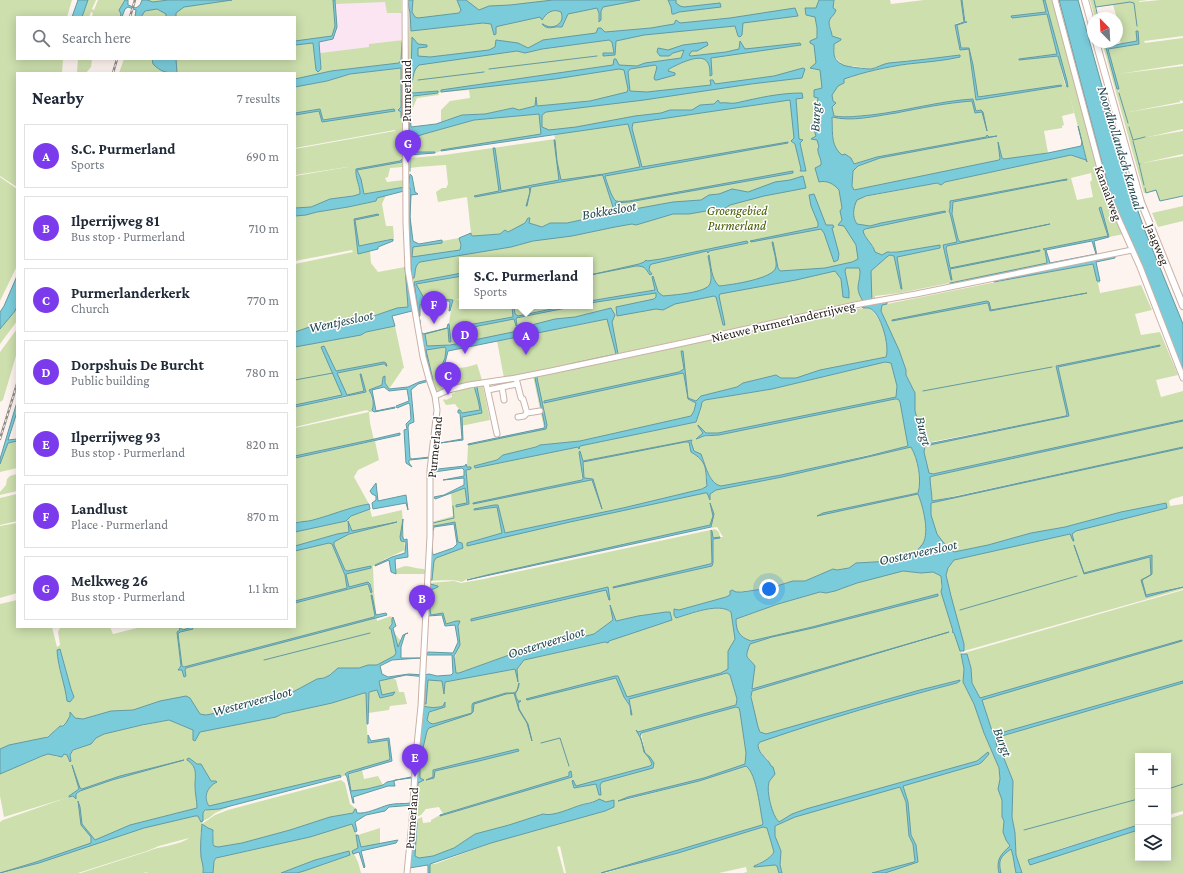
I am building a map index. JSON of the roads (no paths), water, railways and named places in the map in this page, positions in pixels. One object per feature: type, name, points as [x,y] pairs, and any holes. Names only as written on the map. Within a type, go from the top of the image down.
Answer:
[{"type":"main road","points":[[1085,0],[1088,12]]},
{"type":"main road","name":"Jaagweg","points":[[1098,48],[1141,202],[1183,306]]},
{"type":"street","name":"Purmerland","points":[[405,0],[408,270],[423,357],[435,396],[437,414],[430,476],[430,536],[422,676],[413,804],[406,873]]},
{"type":"street","name":"Kanaalweg","points":[[1055,0],[1106,191],[1132,250],[1183,378]]},
{"type":"street","name":"Nieuwe Purmerlanderrijweg","points":[[435,396],[455,388],[516,378],[684,344],[870,302],[1132,250]]},
{"type":"street","points":[[516,378],[527,414]]},
{"type":"street","points":[[486,382],[497,434]]},
{"type":"street","points":[[488,390],[517,384]]},
{"type":"street","points":[[502,387],[504,400]]},
{"type":"street","points":[[518,417],[540,411]]},
{"type":"water","points":[[78,0],[88,0],[82,16],[72,16]]},
{"type":"water","points":[[125,0],[128,0],[128,5],[136,8],[140,5],[142,0],[153,2],[168,0],[232,0],[184,7],[176,13],[176,16],[166,16],[166,14],[157,9],[145,11],[142,16],[135,16],[136,10],[128,7],[125,9],[122,16],[120,16],[119,10]]},
{"type":"water","points":[[333,0],[335,0],[337,27],[333,39],[319,42],[321,69],[318,72],[316,70],[313,43],[296,45],[296,41],[332,36],[335,26]]},
{"type":"water","points":[[408,0],[413,0],[412,12],[415,17],[418,18],[459,13],[461,10],[457,0],[466,0],[479,10],[489,6],[553,0],[640,0],[603,7],[601,11],[601,20],[599,22],[599,13],[597,8],[568,14],[562,27],[548,28],[542,24],[550,27],[557,25],[562,20],[561,12],[553,11],[548,13],[542,20],[540,17],[496,27],[496,34],[494,35],[491,24],[483,23],[411,31]]},
{"type":"water","points":[[668,0],[676,0],[676,3],[684,7],[720,3],[721,7],[672,14]]},
{"type":"water","name":"Oosterveersloot","points":[[819,0],[834,0],[833,8],[836,10],[829,21],[829,25],[832,36],[841,39],[834,44],[834,53],[837,61],[843,65],[871,69],[889,63],[960,55],[960,57],[892,67],[867,72],[844,79],[844,83],[838,86],[832,95],[833,101],[836,103],[832,107],[834,116],[848,117],[871,115],[973,99],[976,111],[981,110],[983,112],[987,131],[982,112],[975,113],[972,101],[943,104],[864,118],[847,119],[832,117],[832,133],[834,143],[842,155],[845,154],[851,158],[854,164],[877,157],[986,137],[987,135],[989,137],[997,136],[880,158],[858,166],[853,171],[852,186],[854,190],[999,160],[998,142],[1002,158],[1004,159],[1048,153],[1081,146],[1082,142],[1087,162],[1086,160],[1071,155],[945,182],[941,185],[937,183],[866,196],[857,200],[854,212],[855,221],[857,224],[870,226],[946,212],[865,229],[863,231],[865,237],[873,246],[875,252],[882,255],[887,252],[898,252],[940,245],[940,248],[897,257],[902,289],[894,256],[888,256],[871,271],[872,304],[887,302],[887,304],[882,305],[881,311],[899,350],[906,370],[906,375],[915,393],[915,411],[924,442],[933,443],[1066,416],[1067,414],[1056,366],[1160,345],[1058,367],[1069,416],[925,446],[924,452],[929,473],[933,474],[1183,420],[933,476],[930,477],[932,501],[1183,448],[931,503],[931,515],[937,534],[954,552],[988,545],[1031,533],[1065,527],[1121,512],[1166,503],[1167,508],[1076,531],[1072,534],[1074,541],[1070,534],[954,560],[948,568],[946,575],[964,644],[964,651],[960,651],[954,633],[952,632],[953,631],[941,592],[941,576],[933,572],[921,573],[903,571],[857,583],[835,591],[826,593],[820,592],[778,604],[736,619],[739,633],[744,638],[751,641],[812,627],[938,594],[938,596],[772,637],[750,644],[747,653],[747,657],[755,666],[752,689],[949,632],[752,691],[751,697],[760,732],[766,734],[960,680],[957,683],[883,703],[811,725],[760,742],[758,745],[761,753],[773,767],[775,774],[769,782],[768,791],[772,809],[776,819],[779,822],[792,814],[806,809],[977,761],[988,752],[989,754],[979,764],[903,786],[908,802],[911,835],[916,845],[918,862],[885,873],[872,873],[915,861],[913,844],[909,836],[906,802],[900,787],[795,817],[775,826],[775,836],[781,851],[780,865],[782,873],[779,873],[777,866],[775,865],[754,867],[768,859],[774,852],[767,828],[763,827],[678,853],[601,873],[763,824],[753,776],[746,766],[699,781],[618,801],[628,797],[704,778],[745,764],[746,753],[739,708],[736,707],[641,733],[641,739],[636,730],[638,732],[736,705],[737,699],[730,675],[727,673],[629,699],[632,715],[630,706],[624,697],[616,678],[527,700],[526,699],[615,676],[618,676],[627,697],[721,673],[728,669],[728,651],[735,639],[731,612],[726,609],[712,608],[676,618],[674,615],[674,609],[679,610],[726,597],[730,595],[730,591],[732,590],[742,592],[770,588],[793,581],[805,581],[833,569],[837,570],[849,568],[856,563],[901,561],[914,553],[924,541],[926,528],[924,513],[918,494],[817,516],[823,513],[918,493],[920,482],[919,470],[916,457],[911,447],[782,477],[716,490],[710,494],[710,500],[707,493],[705,493],[467,546],[467,543],[502,533],[497,507],[474,509],[498,505],[505,533],[623,508],[702,489],[707,486],[706,470],[700,459],[691,452],[689,442],[685,442],[583,462],[584,478],[593,479],[602,509],[592,480],[473,503],[582,480],[580,451],[583,461],[692,440],[691,442],[694,451],[701,454],[710,478],[713,482],[721,486],[781,475],[908,446],[900,402],[898,399],[719,435],[704,436],[696,439],[703,433],[698,425],[706,433],[718,433],[896,397],[897,386],[891,363],[885,362],[772,389],[705,400],[702,402],[696,422],[580,446],[579,449],[578,447],[475,468],[474,466],[497,460],[503,455],[540,445],[580,441],[691,416],[696,403],[688,399],[683,373],[544,403],[544,401],[679,372],[684,369],[681,351],[683,351],[688,398],[696,401],[701,396],[776,375],[781,378],[796,378],[820,370],[886,357],[886,338],[881,322],[873,311],[869,308],[862,307],[869,305],[868,300],[863,301],[858,289],[860,276],[859,268],[846,268],[845,271],[849,298],[843,297],[841,279],[835,271],[720,294],[719,296],[725,325],[723,325],[716,297],[714,296],[675,304],[663,310],[656,309],[617,316],[616,307],[654,299],[656,297],[656,293],[593,303],[593,300],[655,290],[653,276],[658,292],[663,296],[702,290],[710,284],[711,281],[709,255],[714,280],[719,286],[741,283],[760,278],[768,275],[776,267],[772,242],[780,271],[825,268],[852,262],[858,259],[856,245],[844,226],[838,225],[842,220],[839,190],[830,183],[819,182],[815,168],[821,165],[818,150],[819,147],[817,140],[811,139],[816,136],[812,124],[816,115],[818,98],[814,97],[814,90],[822,88],[820,70],[810,68],[816,63],[814,45],[810,43],[810,41],[817,38],[815,17],[806,15],[805,8],[816,8]]},
{"type":"water","points":[[961,0],[965,22],[967,22],[957,25],[961,48],[969,48],[978,97],[1062,86],[976,100],[969,49],[960,50],[955,25],[964,22]]},
{"type":"water","points":[[1043,0],[1045,0],[1068,87],[1058,56],[1019,60],[1057,54],[1047,14],[1012,18],[1011,16],[1046,12]]},
{"type":"water","points":[[1059,0],[1078,0],[1087,32],[1087,48],[1091,48],[1132,194],[1145,231],[1183,324],[1183,371],[1131,240],[1111,197]]},
{"type":"water","points":[[795,8],[798,16],[743,23],[742,35],[740,37],[738,36],[735,26],[644,35],[616,41],[615,55],[603,56],[603,53],[614,53],[612,42],[609,40],[542,49],[525,53],[517,51],[419,65],[416,68],[412,83],[408,89],[408,77],[411,74],[412,37],[418,44],[427,45],[427,47],[418,48],[418,56],[430,57],[489,50],[495,47],[496,40],[518,43],[528,48],[543,40],[596,33],[598,28],[601,28],[605,32],[651,28],[674,24],[676,20],[680,23],[730,18]]},
{"type":"water","points":[[1136,31],[1138,31],[1139,44],[1123,47],[1123,43],[1137,41]]},
{"type":"water","points":[[403,41],[402,118],[401,112],[398,110],[401,107],[401,68],[350,74],[327,81],[296,87],[296,79],[331,71],[399,63],[401,60]]},
{"type":"water","name":"Bokkesloot","points":[[740,41],[745,49],[800,43],[801,45],[711,58],[712,75],[710,76],[710,67],[708,63],[700,58],[683,62],[669,69],[668,71],[675,73],[675,75],[657,80],[654,78],[657,67],[655,65],[630,69],[628,72],[630,91],[647,92],[711,85],[710,80],[713,80],[715,84],[774,76],[803,68],[805,69],[802,78],[546,112],[542,115],[542,127],[549,130],[576,127],[635,116],[661,113],[670,110],[692,110],[700,105],[714,104],[718,100],[720,103],[734,103],[777,95],[802,93],[803,98],[796,99],[799,139],[803,140],[800,143],[806,171],[800,171],[801,169],[795,144],[791,141],[794,138],[790,100],[633,123],[632,128],[642,167],[788,143],[605,176],[614,200],[629,201],[793,171],[793,173],[629,202],[615,203],[616,207],[629,210],[673,202],[701,200],[709,195],[719,194],[732,189],[748,192],[775,182],[803,176],[806,188],[764,196],[730,205],[720,212],[706,211],[689,214],[673,214],[636,225],[632,224],[572,236],[533,241],[511,247],[420,262],[416,267],[414,278],[412,278],[410,217],[413,241],[419,244],[442,240],[442,243],[413,247],[412,257],[460,250],[461,245],[459,238],[471,233],[473,236],[500,234],[505,230],[508,232],[525,223],[528,218],[530,218],[529,223],[542,227],[550,223],[567,223],[595,217],[613,207],[602,175],[531,187],[530,192],[529,187],[475,197],[474,196],[499,191],[493,148],[495,148],[501,191],[559,180],[554,140],[561,180],[640,167],[628,124],[441,151],[541,134],[539,114],[474,120],[415,137],[416,152],[435,153],[409,155],[409,92],[438,91],[438,93],[413,96],[410,111],[411,127],[436,124],[462,115],[485,114],[513,108],[519,110],[535,106],[536,97],[537,106],[590,101],[627,92],[628,89],[624,70],[619,69],[555,79],[441,92],[441,90],[613,65],[614,59],[616,59],[619,65],[637,66],[645,63],[681,58],[684,50],[673,53],[669,56],[660,56],[657,52],[658,48],[668,50],[683,45],[707,42],[708,45],[697,51],[692,51],[689,55],[691,56],[739,49]]},
{"type":"water","points":[[1106,48],[1114,48],[1108,49],[1119,89],[1117,89]]},
{"type":"water","points":[[152,60],[176,60],[177,72],[167,72],[161,70],[153,64]]},
{"type":"water","points":[[320,109],[323,120],[394,109],[395,111],[322,122],[319,111],[296,115],[296,113]]},
{"type":"water","points":[[402,159],[402,162],[357,170],[361,179],[364,194],[405,187],[404,191],[377,198],[376,201],[296,216],[296,208],[311,207],[330,199],[360,194],[356,169],[400,161]]},
{"type":"water","points":[[410,174],[412,176],[415,192],[418,194],[411,195],[410,217],[410,188],[408,188]]},
{"type":"water","points":[[1067,179],[953,202],[952,214],[960,242],[1050,224],[947,246],[946,248],[950,268],[1040,250],[950,269],[951,280],[943,245],[957,242],[949,211],[950,201]]},
{"type":"water","points":[[814,194],[826,225],[833,225],[834,227],[832,228],[839,254],[838,260],[834,262],[824,233],[821,229],[750,241],[818,227],[809,195]]},
{"type":"water","points":[[1101,207],[1109,237],[1094,241],[1097,256],[950,285],[950,283],[1047,263],[1045,250],[1043,249],[1108,236],[1099,208]],"holes":[[[1092,241],[1096,254],[1050,263],[1046,250]]]},
{"type":"water","points":[[379,215],[355,220],[359,246],[393,239],[393,241],[378,247],[378,249],[358,254],[354,219]]},
{"type":"water","points":[[747,241],[748,243],[709,251],[708,253],[707,251],[652,264],[650,265],[649,270],[652,274],[650,275],[641,266],[593,274],[639,264],[646,260],[661,259]]},
{"type":"water","points":[[1115,256],[1115,258],[1096,262],[1100,281],[1097,281],[1093,264],[994,282],[997,280]]},
{"type":"water","points":[[405,267],[412,311],[392,316],[395,326],[366,332],[361,335],[296,347],[296,332],[321,323],[329,324],[368,318],[397,308],[408,307]]},
{"type":"water","points":[[459,274],[459,277],[416,284],[425,300],[453,300],[450,311],[449,301],[434,301],[420,305],[419,317],[414,282]]},
{"type":"water","points":[[16,278],[16,308],[0,329],[0,312]]},
{"type":"water","points":[[1087,293],[990,311],[987,303],[892,321],[987,301],[989,302],[991,310]]},
{"type":"water","points":[[611,308],[615,315],[612,322],[618,354],[626,353],[570,364],[616,354],[607,319],[448,351],[445,363],[442,365],[445,358],[445,347],[426,350],[433,380],[418,384],[411,390],[414,422],[409,424],[408,427],[410,458],[436,457],[436,467],[438,469],[465,466],[466,464],[467,467],[471,467],[471,469],[466,470],[469,504],[456,507],[456,505],[467,503],[465,488],[435,499],[434,497],[444,495],[464,485],[464,478],[443,480],[464,476],[464,470],[462,468],[434,472],[434,459],[429,458],[409,460],[412,467],[406,463],[404,430],[407,429],[406,424],[411,419],[410,405],[409,403],[397,408],[396,406],[409,401],[407,389],[389,391],[384,387],[372,390],[376,411],[395,407],[374,412],[372,410],[373,400],[369,390],[382,385],[383,377],[385,376],[385,383],[389,389],[408,387],[431,379],[421,331],[423,334],[447,328],[449,324],[451,342],[449,342],[448,328],[425,334],[427,346],[450,345],[471,341],[468,325],[513,317],[512,309],[514,309],[515,314],[518,316],[552,309],[561,309],[516,318],[517,326],[514,319],[473,327],[474,340],[513,332],[520,328],[555,319],[575,317]]},
{"type":"water","points":[[324,346],[336,371],[384,362],[387,366],[383,364],[337,373],[347,395],[364,391],[360,374],[366,392],[296,407],[296,405],[342,395],[321,347]]},
{"type":"water","points":[[577,367],[579,368],[539,375],[537,378],[547,425],[546,429],[468,445],[544,428],[545,426],[535,378],[539,374]]},
{"type":"water","points":[[474,386],[477,387],[482,413],[462,417],[463,440],[440,443],[462,439],[460,413],[458,413],[458,410],[462,413],[480,410]]},
{"type":"water","points":[[16,405],[16,415],[8,440],[16,439],[16,441],[8,443],[0,464],[0,459]]},
{"type":"water","points":[[400,433],[400,435],[296,458],[296,456]]},
{"type":"water","points":[[376,483],[378,501],[406,495],[408,510],[406,503],[373,509],[372,503],[376,500],[376,496],[370,491]]},
{"type":"water","points":[[710,503],[714,514],[711,527],[467,580],[710,525],[713,516]]},
{"type":"water","points":[[369,504],[370,509],[351,516],[346,521],[296,532],[296,523],[311,521]]},
{"type":"water","points":[[403,519],[402,536],[404,540],[407,539],[408,557],[395,559],[396,574],[391,572],[389,560],[375,565],[405,553],[406,542],[401,541],[400,537]]},
{"type":"water","points":[[348,521],[352,531],[397,522],[349,534],[334,542],[345,570],[347,571],[371,566],[371,568],[346,574],[349,587],[368,582],[372,592],[371,593],[368,584],[296,603],[296,601],[347,588],[345,575],[332,544],[329,543],[296,551],[296,546],[349,532]]},
{"type":"water","points":[[455,522],[458,542],[462,543],[463,548],[436,558],[434,561],[432,580],[430,580],[432,549],[433,555],[453,548],[457,544],[454,524],[434,527],[433,531],[433,525]]},
{"type":"water","points":[[711,530],[713,538],[720,537],[713,539],[712,566],[613,588],[712,563]]},
{"type":"water","points":[[1074,545],[1084,573],[1152,555],[1152,574],[1151,575],[1150,557],[1084,574]]},
{"type":"water","points":[[1147,577],[1142,580],[1146,595],[1183,587],[1146,597],[1141,580]]},
{"type":"water","name":"Westerveersloot","points":[[430,584],[438,586],[431,590],[431,615],[443,613],[446,624],[460,621],[458,626],[460,645],[454,656],[456,673],[523,650],[539,648],[594,634],[613,620],[610,605],[616,621],[666,612],[670,612],[672,620],[609,641],[608,643],[605,642],[524,660],[517,669],[518,682],[515,669],[445,682],[444,694],[442,681],[428,680],[426,704],[424,704],[426,677],[406,675],[379,681],[382,695],[395,692],[393,695],[380,698],[377,690],[369,692],[368,724],[366,693],[364,693],[332,703],[282,714],[276,717],[200,732],[195,741],[193,740],[193,730],[169,720],[142,725],[104,734],[96,738],[91,744],[73,750],[70,755],[70,762],[67,755],[64,754],[62,757],[48,754],[0,774],[0,749],[9,745],[48,737],[60,726],[63,726],[66,723],[70,716],[70,712],[75,718],[83,719],[111,711],[133,710],[160,701],[186,696],[190,698],[200,714],[206,715],[232,710],[249,700],[260,698],[265,699],[285,693],[291,693],[317,679],[330,675],[338,668],[359,668],[368,665],[377,665],[394,656],[396,653],[391,629],[389,628],[392,624],[393,617],[396,626],[393,628],[398,647],[403,635],[405,634],[401,647],[401,658],[420,658],[392,660],[380,666],[382,674],[388,677],[409,674],[429,674],[437,676],[451,675],[453,673],[452,655],[426,655],[428,652],[453,653],[458,642],[455,625],[445,626],[442,615],[428,616]]},
{"type":"water","points":[[608,587],[610,600],[606,590],[471,621],[471,619]]},
{"type":"water","points":[[371,595],[376,615],[386,613],[387,615],[186,668],[186,676],[184,677],[182,670],[178,670],[181,666],[177,632],[180,630],[179,628],[183,630],[189,628],[193,629],[180,632],[178,634],[182,666],[184,667],[375,616]]},
{"type":"water","points":[[1182,640],[982,700],[993,734],[997,734],[1183,681],[1183,683],[995,738],[997,747],[1001,751],[1013,781],[1012,817],[1015,833],[1016,855],[1022,873],[1016,873],[1011,849],[1004,854],[1001,859],[1001,873],[999,873],[998,865],[1000,858],[1010,846],[1003,832],[1004,821],[1002,817],[1002,800],[998,789],[1000,779],[999,768],[984,733],[974,704],[963,682],[964,669],[961,654],[967,654],[971,668],[972,683],[980,698]]},
{"type":"water","points":[[60,649],[74,697],[70,702],[67,701],[59,663],[57,650]]},
{"type":"water","points":[[516,691],[518,701],[521,701],[518,703],[519,709],[528,724],[532,741],[527,723],[519,710],[514,693]]},
{"type":"water","points":[[506,693],[514,693],[474,704],[472,713],[473,703]]},
{"type":"water","points":[[445,702],[445,707],[429,712],[427,720],[433,724],[472,713],[429,728],[427,731],[420,755],[420,778],[424,780],[418,783],[416,817],[416,806],[414,805],[389,807],[385,811],[366,815],[355,822],[357,831],[355,832],[352,824],[310,837],[216,858],[214,861],[213,873],[203,873],[201,857],[202,824],[213,830],[213,844],[214,846],[218,847],[242,843],[330,817],[353,813],[355,809],[357,813],[361,813],[369,812],[391,804],[411,803],[424,706],[438,707],[443,706]]},
{"type":"water","points":[[368,735],[371,741],[389,738],[392,761],[348,774],[351,791],[383,785],[387,782],[395,780],[395,786],[388,786],[353,797],[353,803],[345,774],[390,759],[388,740],[368,743]]},
{"type":"water","points":[[641,741],[645,753],[654,763],[653,768],[602,782],[600,785],[601,795],[599,795],[596,784],[574,788],[573,780],[576,786],[650,766],[652,764],[644,752]]},
{"type":"water","points":[[518,749],[519,751],[435,771],[434,778],[426,780],[433,777],[433,770]]},
{"type":"water","points":[[189,758],[197,764],[201,764],[211,781],[217,782],[208,789],[207,792],[206,799],[209,806],[340,775],[341,777],[219,809],[205,810],[203,813],[203,821],[201,822],[198,816],[195,816],[144,828],[39,863],[0,873],[91,843],[91,837],[81,825],[78,801],[82,824],[95,840],[130,825],[197,808],[195,772],[193,765],[187,760]]},
{"type":"water","points":[[184,760],[112,780],[80,791],[76,794],[76,799],[73,796],[69,797],[79,789],[72,765],[80,788],[82,789],[120,776]]},
{"type":"water","points":[[571,771],[572,777],[440,816],[569,776],[569,772]]},
{"type":"water","points":[[599,799],[606,802],[614,800],[614,807],[605,811],[491,843],[430,864],[430,873],[428,873],[428,865],[409,868],[414,820],[416,820],[417,823],[415,856],[419,858],[433,856],[454,848],[475,834],[543,814],[547,815],[557,813]]},
{"type":"water","points":[[1135,826],[1135,831],[1030,865],[1028,860]]},
{"type":"water","points":[[356,835],[358,835],[361,847],[398,840],[396,843],[361,851],[364,868],[359,852],[353,854],[352,851],[358,848]]},
{"type":"water","points":[[349,851],[350,855],[304,871],[297,873],[281,873],[315,860]]},
{"type":"waterway","points":[[1094,0],[1097,12]]},
{"type":"waterway","points":[[1096,7],[1130,2],[1134,3],[1137,26]]},
{"type":"waterway","points":[[489,69],[597,56]]},
{"type":"waterway","points":[[418,80],[484,72]]},
{"type":"waterway","name":"Noordhollandsch Kanaal","points":[[1119,93],[1128,123]]},
{"type":"waterway","name":"Noordhollandsch Kanaal","points":[[1129,127],[1133,140],[1145,137]]},
{"type":"waterway","name":"Noordhollandsch Kanaal","points":[[1133,141],[1140,164]]},
{"type":"waterway","points":[[410,158],[410,171]]},
{"type":"waterway","name":"Noordhollandsch Kanaal","points":[[1139,164],[1144,185]]},
{"type":"waterway","name":"Noordhollandsch Kanaal","points":[[1145,188],[1146,193],[1156,190],[1160,201],[1183,196]]},
{"type":"waterway","points":[[420,320],[421,331]]},
{"type":"waterway","points":[[923,391],[1052,367]]},
{"type":"waterway","points":[[296,380],[333,373]]},
{"type":"waterway","points":[[433,523],[454,518],[453,506]]},
{"type":"waterway","points":[[432,551],[433,532]]},
{"type":"waterway","points":[[960,610],[1077,576]]},
{"type":"waterway","points":[[264,660],[370,633]]},
{"type":"waterway","points":[[541,743],[560,738],[569,766]]},
{"type":"waterway","points":[[1171,788],[1183,784]]},
{"type":"waterway","points":[[1024,830],[1135,800]]},
{"type":"railway","points":[[130,16],[135,0]]},
{"type":"railway","points":[[113,72],[117,60]]},
{"type":"railway","points":[[0,439],[16,387]]},
{"type":"place","name":"Melkweg 26","points":[[408,163]]},
{"type":"place","name":"Landlust","points":[[434,324]]},
{"type":"place","name":"Dorpshuis De Burcht","points":[[465,354]]},
{"type":"place","name":"S.C. Purmerland","points":[[526,355]]},
{"type":"place","name":"Purmerlanderkerk","points":[[448,395]]},
{"type":"place","name":"Ilperrijweg 81","points":[[422,618]]},
{"type":"place","name":"Ilperrijweg 93","points":[[415,777]]},
{"type":"water label","name":"Burgt","points":[[815,117]]},
{"type":"water label","name":"Wentjessloot","points":[[341,321]]},
{"type":"water label","name":"Burgt","points":[[924,431]]},
{"type":"water label","name":"Burgt","points":[[1003,742]]},
{"type":"park label","name":"Groengebied Purmerland","points":[[737,218]]}]
